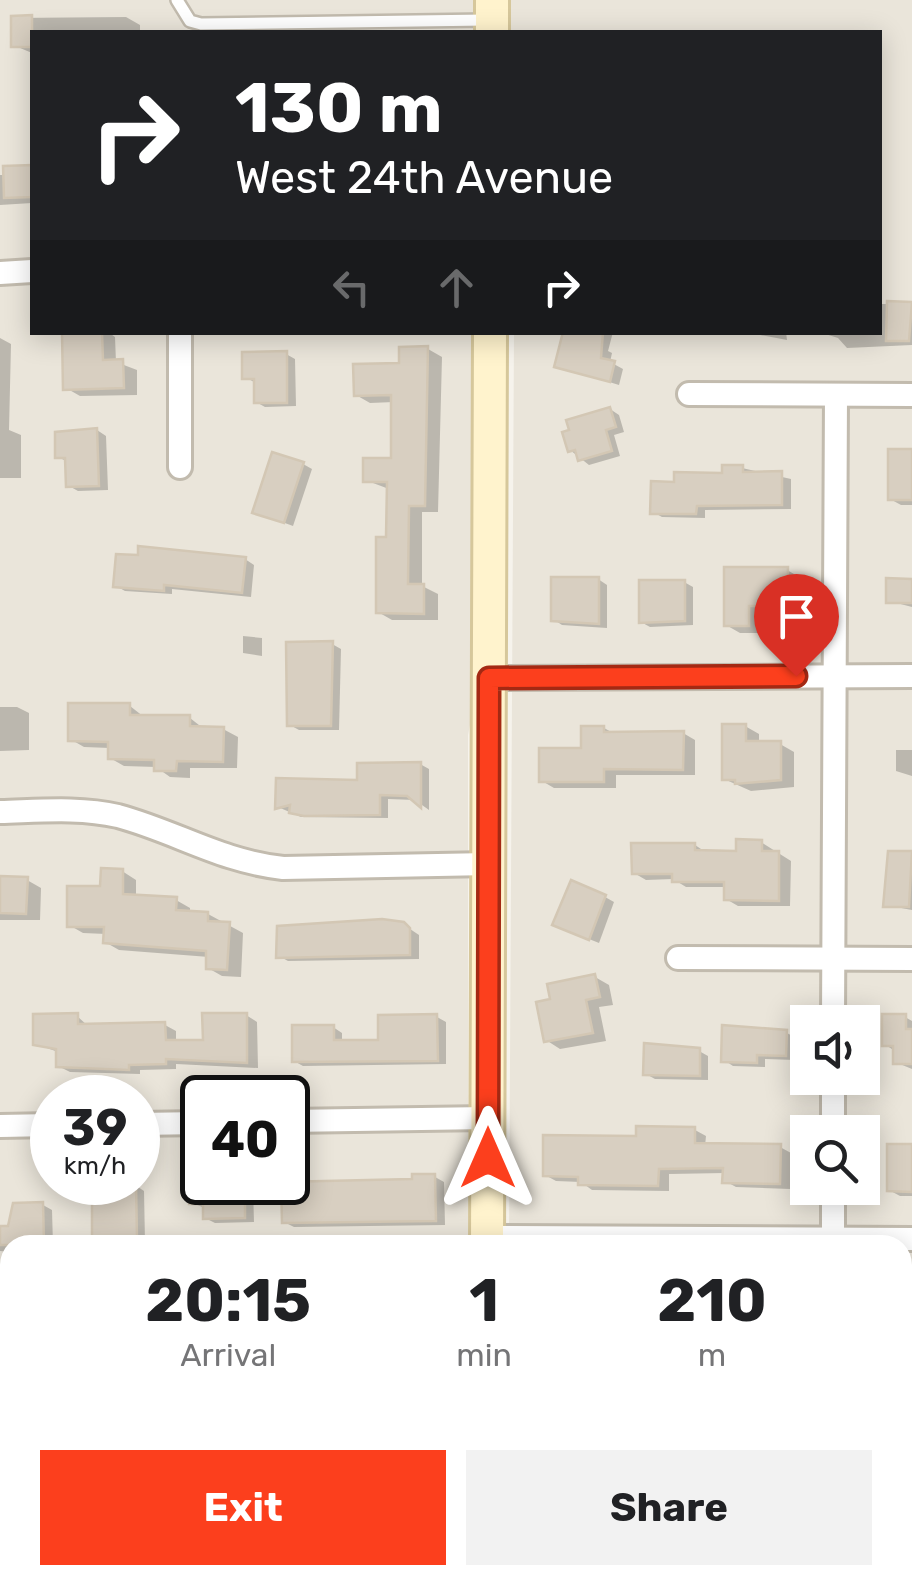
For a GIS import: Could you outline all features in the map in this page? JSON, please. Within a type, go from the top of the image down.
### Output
[{"type":"street","points":[[0,273],[30,272]]},
{"type":"street","points":[[180,335],[180,467]]},
{"type":"street","points":[[487,1235],[490,335]]},
{"type":"street","points":[[688,394],[912,395]]},
{"type":"street","points":[[834,1005],[836,395]]},
{"type":"street","points":[[489,678],[912,676]]},
{"type":"street","points":[[0,812],[74,810],[114,815],[214,855],[282,868],[488,864]]},
{"type":"street","points":[[678,958],[912,959]]},
{"type":"street","points":[[310,1122],[488,1118]]},
{"type":"street","points":[[0,1126],[30,1125]]},
{"type":"street","points":[[833,1205],[833,1235]]},
{"type":"lane","points":[[177,0],[190,21],[201,24],[492,18]]},
{"type":"shaded area","points":[[0,0],[479,0],[479,30],[30,30],[30,335],[478,335],[474,704],[468,735],[468,1235],[0,1235]]},
{"type":"shaded area","points":[[507,0],[912,0],[912,1235],[509,1235],[514,335],[882,335],[882,30],[506,30]]},
{"type":"building","points":[[32,15],[30,47],[11,47],[11,16]]},
{"type":"building","points":[[30,165],[30,197],[4,198],[3,166]]},
{"type":"building","points":[[887,301],[912,302],[909,341],[886,341]]},
{"type":"building","points":[[62,335],[102,335],[103,360],[123,359],[124,388],[63,390]]},
{"type":"building","points":[[562,335],[603,335],[601,358],[615,361],[610,382],[554,367]]},
{"type":"building","points":[[428,346],[425,506],[409,506],[408,584],[424,584],[424,614],[376,613],[376,537],[386,537],[387,482],[363,482],[363,458],[391,458],[391,395],[354,396],[353,364],[399,363],[399,347]]},
{"type":"building","points":[[287,351],[287,403],[254,403],[254,379],[242,379],[242,352]]},
{"type":"building","points":[[610,407],[616,427],[606,430],[612,451],[578,461],[575,450],[568,452],[562,432],[569,430],[566,420]]},
{"type":"building","points":[[97,428],[99,486],[66,487],[65,458],[55,458],[55,432]]},
{"type":"building","points":[[888,449],[912,449],[912,500],[888,500]]},
{"type":"building","points":[[272,452],[304,462],[284,523],[252,513]]},
{"type":"building","points":[[722,465],[743,465],[743,472],[782,471],[782,505],[697,506],[696,514],[650,514],[651,481],[674,482],[674,472],[722,473]]},
{"type":"building","points":[[138,546],[246,557],[242,593],[164,585],[164,591],[113,587],[116,554],[138,555]]},
{"type":"building","points":[[724,567],[788,567],[787,606],[749,606],[749,626],[724,626]]},
{"type":"building","points":[[551,577],[599,577],[599,624],[551,621]]},
{"type":"building","points":[[886,578],[912,579],[912,603],[886,603]]},
{"type":"building","points":[[639,580],[685,580],[685,621],[639,623]]},
{"type":"building","points":[[333,641],[331,726],[287,726],[286,642]]},
{"type":"building","points":[[68,703],[130,703],[130,715],[190,715],[190,726],[224,727],[223,762],[177,761],[176,771],[154,771],[154,760],[108,759],[108,742],[68,741]]},
{"type":"building","points":[[722,724],[746,724],[746,741],[781,741],[781,780],[735,784],[735,780],[722,780]]},
{"type":"building","points":[[581,726],[604,726],[604,732],[684,731],[683,770],[604,769],[604,782],[539,782],[539,748],[581,748]]},
{"type":"building","points":[[421,762],[421,808],[407,796],[380,795],[380,815],[304,816],[289,813],[290,805],[275,809],[276,778],[357,780],[357,763]]},
{"type":"building","points":[[736,839],[762,840],[762,851],[779,851],[779,901],[724,900],[724,882],[672,882],[672,874],[632,874],[631,843],[695,843],[695,850],[736,851]]},
{"type":"building","points":[[888,851],[912,851],[909,907],[883,907]]},
{"type":"building","points":[[101,868],[123,869],[123,894],[177,897],[176,910],[208,912],[208,921],[230,922],[227,970],[206,969],[206,951],[103,943],[104,927],[67,927],[67,886],[100,886]]},
{"type":"building","points":[[0,876],[28,877],[26,914],[0,913]]},
{"type":"building","points":[[571,880],[606,895],[589,940],[552,925]]},
{"type":"building","points":[[382,919],[404,922],[410,928],[410,955],[276,958],[277,926]]},
{"type":"building","points":[[595,974],[600,997],[586,1000],[593,1033],[544,1042],[536,1002],[550,999],[547,984]]},
{"type":"building","points":[[78,1013],[78,1024],[165,1022],[166,1040],[203,1040],[202,1013],[247,1013],[247,1063],[166,1059],[166,1064],[129,1065],[129,1070],[56,1067],[56,1049],[33,1045],[33,1014]]},
{"type":"building","points":[[437,1014],[438,1061],[292,1062],[292,1025],[334,1025],[334,1040],[378,1040],[378,1015]]},
{"type":"building","points":[[882,1014],[906,1014],[906,1029],[912,1029],[912,1064],[893,1064],[893,1046],[882,1046]]},
{"type":"building","points":[[722,1025],[787,1030],[786,1056],[757,1055],[757,1063],[721,1062]]},
{"type":"building","points":[[644,1043],[700,1048],[700,1076],[643,1075]]},
{"type":"building","points":[[636,1126],[695,1127],[695,1143],[781,1144],[780,1184],[722,1183],[723,1168],[659,1169],[658,1186],[578,1185],[578,1177],[543,1176],[543,1135],[636,1136]]},
{"type":"building","points":[[887,1144],[912,1144],[912,1192],[887,1191]]},
{"type":"building","points":[[412,1174],[435,1174],[436,1221],[282,1223],[282,1205],[310,1205],[310,1181],[412,1179]]},
{"type":"building","points":[[13,1203],[43,1205],[44,1235],[0,1235],[0,1226],[8,1226]]},
{"type":"building","points":[[92,1205],[136,1205],[137,1235],[92,1235]]},
{"type":"building","points":[[203,1205],[245,1205],[245,1218],[203,1219]]},
{"type":"route","points":[[488,1158],[489,678],[796,676]]}]
